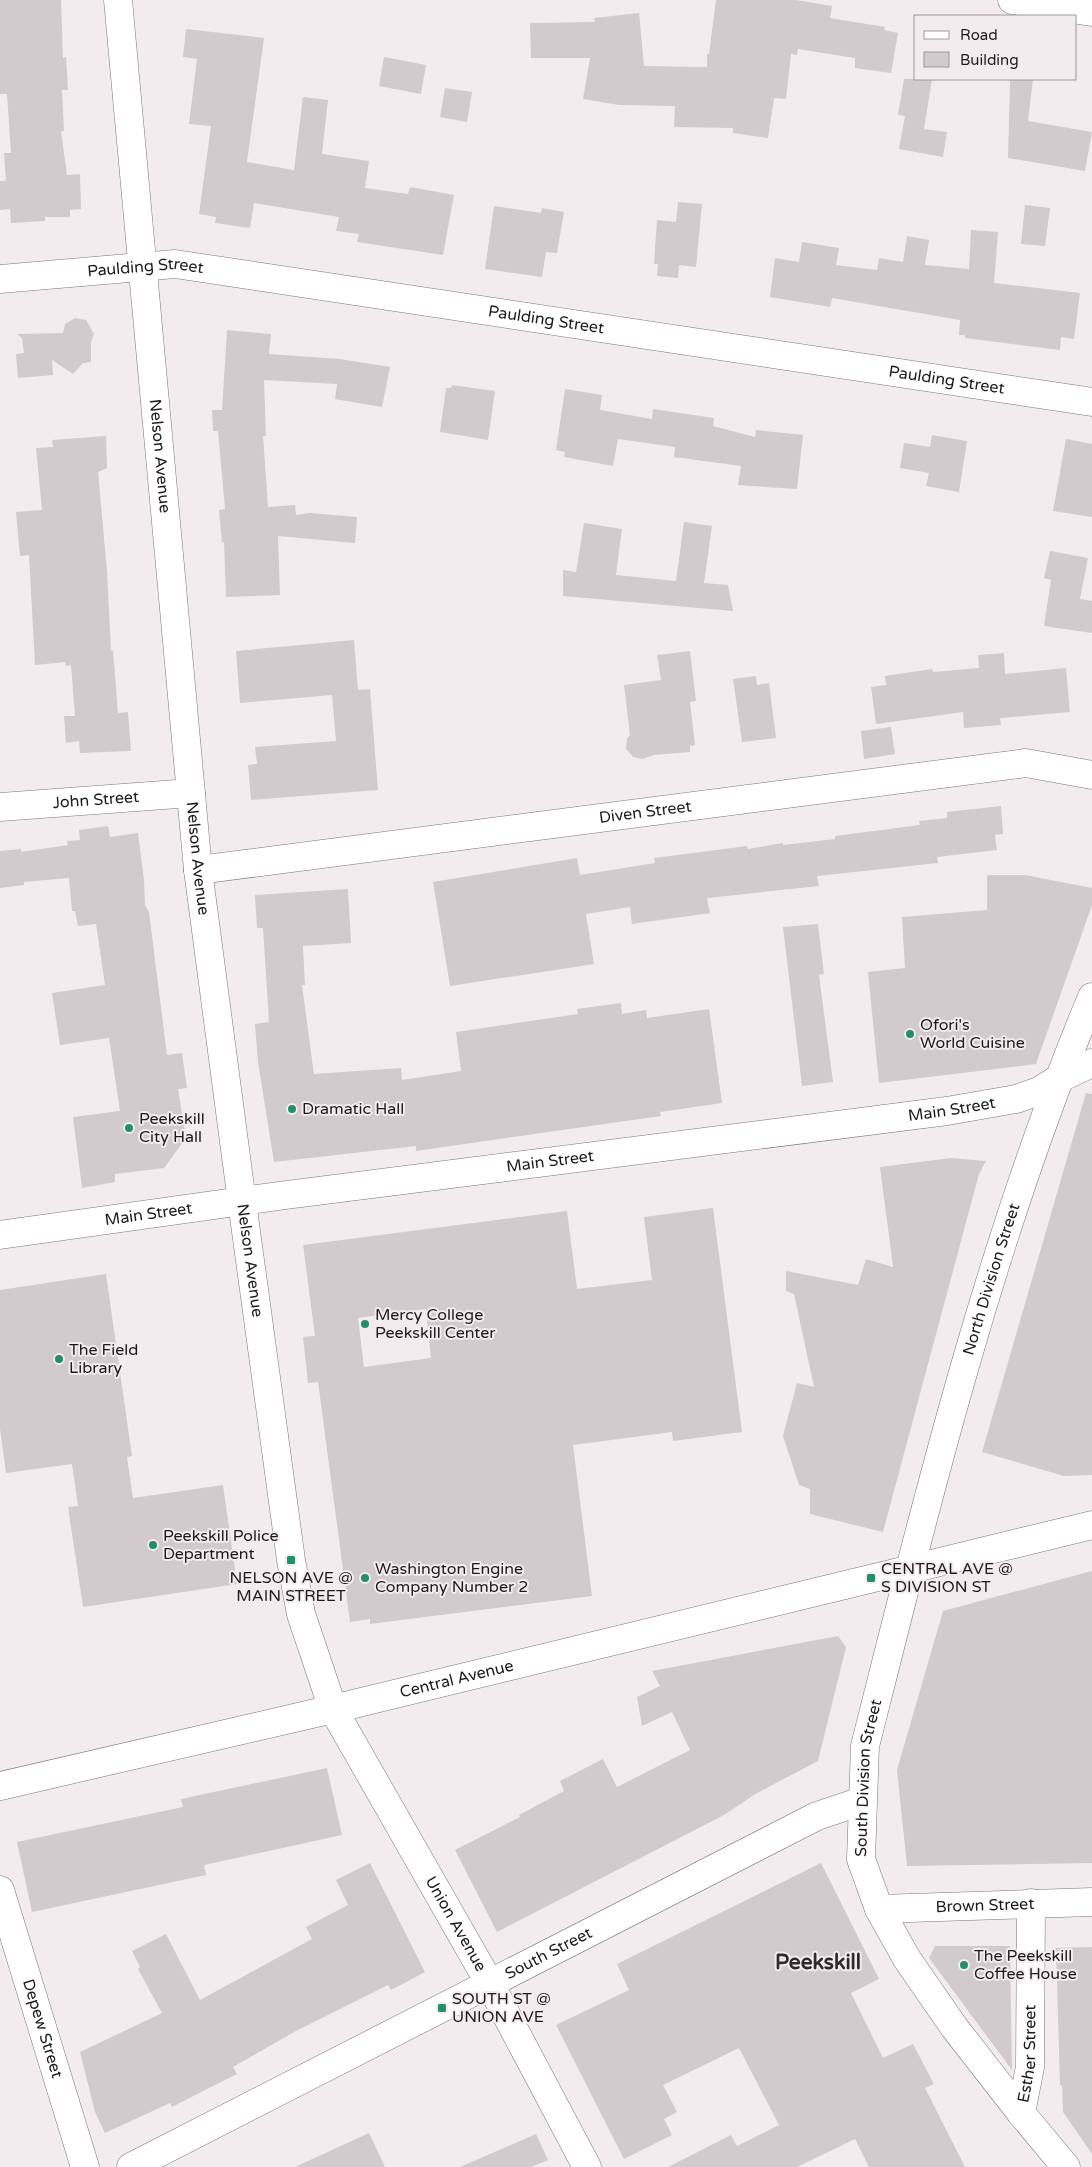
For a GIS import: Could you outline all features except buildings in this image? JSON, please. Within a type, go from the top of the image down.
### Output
[{"type":"street","name":"Nelson Avenue","points":[[118,0],[198,870],[291,1560],[301,1614],[333,1709]]},
{"type":"street","points":[[1012,0],[1092,12]]},
{"type":"street","name":"Paulding Street","points":[[0,279],[175,264],[1092,402]]},
{"type":"street","name":"Diven Street","points":[[198,870],[1026,763],[1092,775]]},
{"type":"street","name":"John Street","points":[[0,807],[191,793]]},
{"type":"street","name":"North Division Street","points":[[911,1569],[978,1319],[1058,1079],[1092,998]]},
{"type":"street","name":"Main Street","points":[[0,1234],[947,1111],[1016,1100],[1039,1091],[1058,1079],[1092,1063]]},
{"type":"street","name":"Central Avenue","points":[[0,1786],[333,1709],[1092,1525]]},
{"type":"street","name":"South Division Street","points":[[911,1569],[865,1746],[861,1859],[879,1909],[907,1960],[954,2027],[1066,2167]]},
{"type":"street","name":"Union Avenue","points":[[333,1709],[490,1984],[586,2167]]},
{"type":"street","name":"South Street","points":[[131,2167],[817,1816],[862,1801]]},
{"type":"street","name":"Depew Street","points":[[0,1890],[85,2167]]},
{"type":"street","name":"Brown Street","points":[[879,1909],[1092,1902]]},
{"type":"street","name":"Esther Street","points":[[1021,2113],[1030,2067],[1031,1903]]},
{"type":"place","name":"Ofori's World Cuisine","points":[[910,1034]]},
{"type":"place","name":"Dramatic Hall","points":[[292,1109]]},
{"type":"place","name":"Peekskill City Hall","points":[[129,1128]]},
{"type":"place","name":"Mercy College Peekskill Center","points":[[365,1324]]},
{"type":"place","name":"The Field Library","points":[[59,1359]]},
{"type":"place","name":"Peekskill Police Department","points":[[153,1545]]},
{"type":"place","name":"NELSON AVE @ MAIN STREET","points":[[291,1560]]},
{"type":"place","name":"Washington Engine Company Number 2","points":[[365,1578]]},
{"type":"place","name":"CENTRAL AVE @ S DIVISION ST","points":[[871,1578]]},
{"type":"place","name":"The Peekskill Coffee House","points":[[964,1965]]},
{"type":"place","name":"SOUTH ST @ UNION AVE","points":[[442,2008]]},
{"type":"district","name":"Peekskill","points":[[818,1962]]}]
